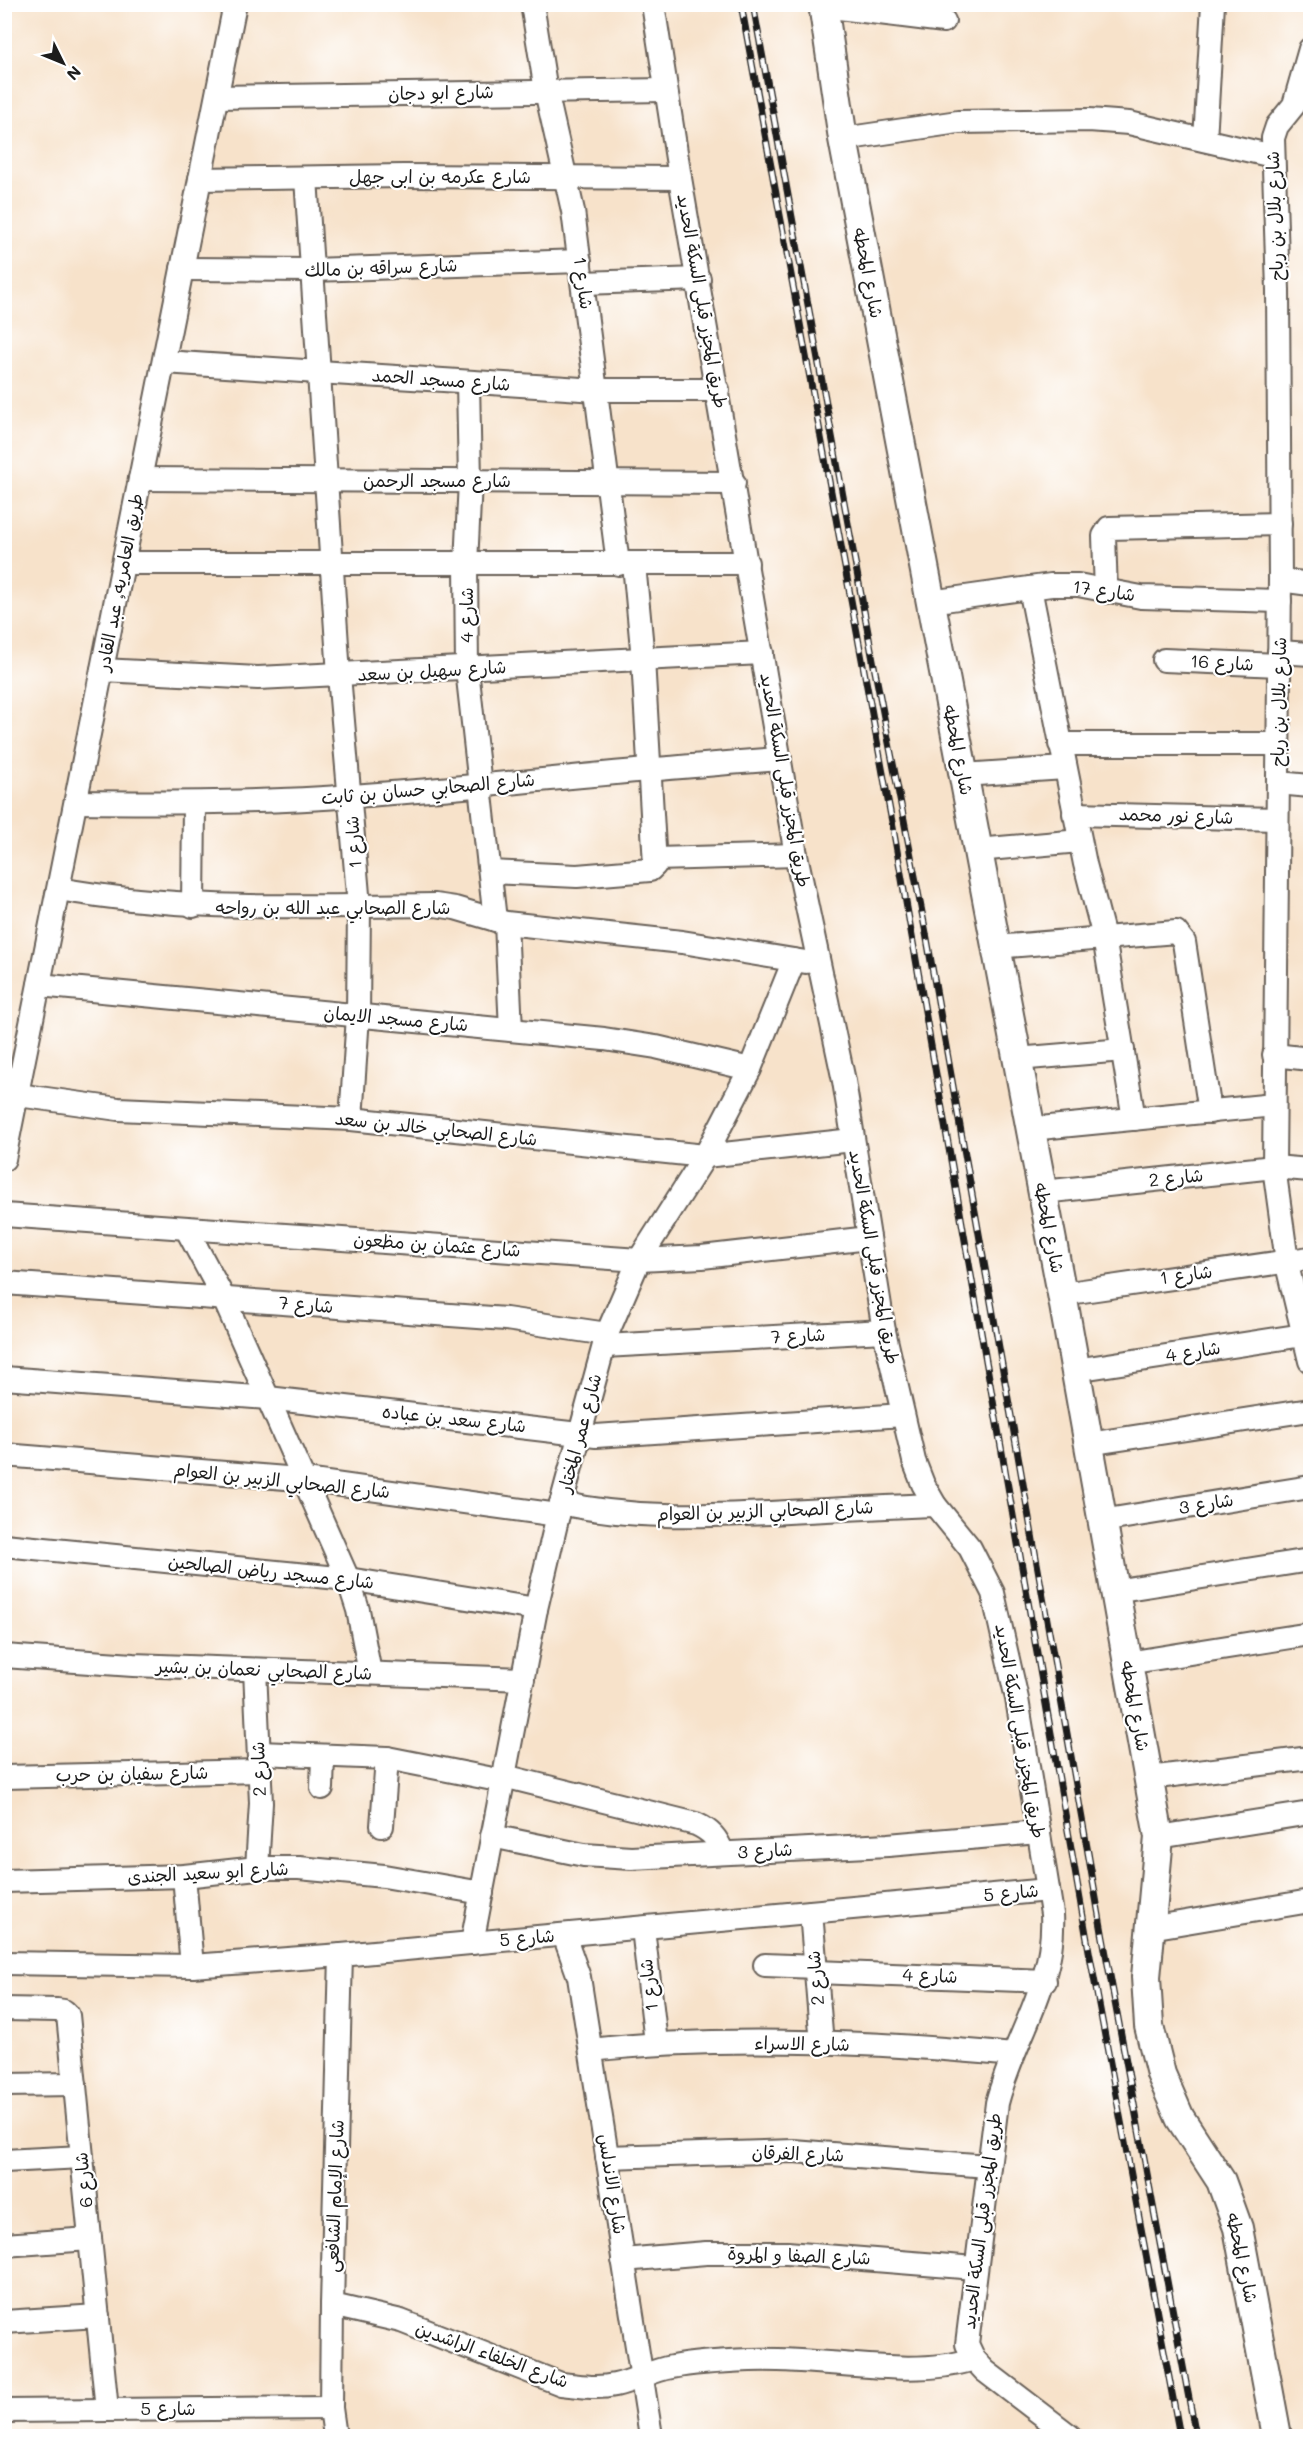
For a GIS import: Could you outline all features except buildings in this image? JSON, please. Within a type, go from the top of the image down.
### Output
[{"type":"street","name":"طريق العامريه, عبد القادر","points":[[4,1159],[235,4]]},
{"type":"street","name":"شارع 1","points":[[532,4],[546,91],[565,177],[583,283],[608,482],[643,659],[656,859]]},
{"type":"street","name":"طريق المجزر قبلى السكة الحديد","points":[[653,4],[680,178],[796,855],[844,1081],[884,1331],[914,1461],[935,1505],[970,1548],[993,1593],[1017,1699],[1048,1890],[1054,1936],[1045,1981],[1013,2055],[997,2103],[968,2327],[968,2344],[974,2359]]},
{"type":"street","points":[[1205,140],[1213,4]]},
{"type":"street","points":[[823,5],[944,21]]},
{"type":"street","name":"شارع المحطه","points":[[823,5],[843,139],[1062,1294],[1101,1521],[1160,1837],[1146,1977],[1150,2031],[1161,2074],[1180,2118],[1221,2181],[1231,2204],[1238,2228],[1277,2436]]},
{"type":"street","name":"شارع بلال بن رباح","points":[[1311,49],[1303,107],[1277,126],[1273,138],[1278,290],[1280,524],[1274,1167],[1287,1261],[1308,1334],[1311,1361]]},
{"type":"street","name":"شارع ابو دجان","points":[[217,97],[666,90]]},
{"type":"street","points":[[843,139],[958,122],[1060,119],[1122,122],[1273,156]]},
{"type":"street","name":"شارع 1","points":[[306,177],[339,675],[359,906],[358,1016],[351,1119]]},
{"type":"street","name":"شارع عكرمه بن ابى جهل","points":[[200,179],[680,178]]},
{"type":"street","name":"شارع سراقه بن مالك","points":[[182,269],[312,270],[579,261]]},
{"type":"street","points":[[583,283],[699,279]]},
{"type":"street","name":"شارع مسجد الحمد","points":[[164,362],[597,390],[718,390]]},
{"type":"street","name":"شارع 4","points":[[468,382],[471,481],[466,564],[467,669],[490,872],[500,921],[511,1030]]},
{"type":"street","name":"شارع مسجد الرحمن","points":[[140,479],[734,483]]},
{"type":"street","points":[[1106,592],[1104,536],[1109,528],[1280,524]]},
{"type":"street","points":[[124,563],[332,565],[747,563]]},
{"type":"street","points":[[1280,590],[1311,584]]},
{"type":"street","name":"شارع 17","points":[[930,602],[1030,588],[1078,585],[1141,597],[1280,590]]},
{"type":"street","points":[[1030,588],[1059,744],[1104,937],[1134,1119]]},
{"type":"street","name":"شارع سهيل بن سعد","points":[[102,670],[194,676],[339,675],[762,653]]},
{"type":"street","points":[[1279,659],[1311,654]]},
{"type":"street","name":"شارع 16","points":[[1164,660],[1279,659]]},
{"type":"street","points":[[1059,744],[1278,744]]},
{"type":"street","name":"شارع الصحابي حسان بن ثابت","points":[[76,802],[194,804],[351,797],[649,768],[780,759]]},
{"type":"street","points":[[963,775],[1065,768]]},
{"type":"street","points":[[1278,783],[1311,786]]},
{"type":"street","points":[[193,906],[194,804]]},
{"type":"street","name":"شارع نور محمد","points":[[1074,814],[1277,819]]},
{"type":"street","points":[[977,850],[1080,841]]},
{"type":"street","points":[[490,872],[577,876],[650,870],[656,859],[796,855]]},
{"type":"street","name":"شارع الصحابي عبد الله بن رواحه","points":[[58,889],[138,902],[193,906],[435,905],[455,908],[500,921],[682,942],[819,964]]},
{"type":"street","points":[[996,947],[1171,930],[1181,936],[1184,942],[1210,1112]]},
{"type":"street","name":"شارع عمر المختار","points":[[472,1943],[536,1609],[560,1509],[606,1340],[639,1260],[705,1156],[750,1069],[794,960]]},
{"type":"street","name":"شارع مسجد الايمان","points":[[39,985],[604,1039],[750,1069]]},
{"type":"street","points":[[1017,1059],[1123,1050]]},
{"type":"street","points":[[1274,1055],[1311,1059]]},
{"type":"street","name":"شارع الصحابي خالد بن سعد","points":[[18,1095],[118,1109],[351,1119],[705,1156],[853,1140]]},
{"type":"street","points":[[1030,1129],[1274,1106]]},
{"type":"street","name":"شارع 2","points":[[1042,1192],[1274,1167],[1311,1170]]},
{"type":"street","name":"شارع عثمان بن مظعون","points":[[4,1215],[639,1260],[702,1257],[869,1238]]},
{"type":"street","points":[[186,1228],[224,1299],[348,1579],[363,1631],[370,1674]]},
{"type":"street","name":"شارع 1","points":[[1062,1294],[1311,1258]]},
{"type":"street","name":"شارع 7","points":[[4,1283],[506,1319],[606,1340],[884,1331]]},
{"type":"street","name":"شارع 4","points":[[1075,1370],[1308,1334]]},
{"type":"street","name":"شارع سعد بن عباده","points":[[4,1378],[268,1398],[612,1437],[691,1429],[903,1415]]},
{"type":"street","points":[[1088,1444],[1311,1410]]},
{"type":"street","name":"شارع الصحابي الزبير بن العوام","points":[[4,1455],[305,1480],[617,1514],[668,1515],[935,1505]]},
{"type":"street","name":"شارع 3","points":[[1101,1521],[1311,1487]]},
{"type":"street","name":"شارع مسجد رياض الصالحين","points":[[4,1545],[348,1579],[536,1609]]},
{"type":"street","points":[[1114,1591],[1311,1560]]},
{"type":"street","points":[[1127,1663],[1311,1634]]},
{"type":"street","name":"شارع الصحابي نعمان بن بشير","points":[[4,1656],[133,1665],[523,1679]]},
{"type":"street","name":"شارع 2","points":[[255,1670],[259,1762],[257,1868]]},
{"type":"street","points":[[322,1788],[323,1756]]},
{"type":"street","name":"شارع سفيان بن حرب","points":[[4,1777],[323,1756],[387,1758],[504,1778],[696,1824],[709,1830],[718,1839],[723,1853]]},
{"type":"street","points":[[382,1826],[387,1758]]},
{"type":"street","points":[[1149,1778],[1311,1758]]},
{"type":"street","points":[[1160,1837],[1311,1813]]},
{"type":"street","name":"شارع 3","points":[[492,1836],[584,1855],[631,1858],[888,1845],[1039,1832]]},
{"type":"street","name":"شارع ابو سعيد الجندى","points":[[4,1881],[184,1876],[257,1868],[342,1871],[482,1893]]},
{"type":"street","points":[[184,1876],[192,1966]]},
{"type":"street","name":"شارع 5","points":[[4,1963],[192,1966],[341,1955],[1048,1890]]},
{"type":"street","points":[[1150,1928],[1311,1901]]},
{"type":"street","name":"شارع 2","points":[[811,1912],[822,2044]]},
{"type":"street","name":"شارع 1","points":[[643,1928],[656,2043]]},
{"type":"street","name":"شارع الاندلس","points":[[564,1935],[579,1977],[651,2436]]},
{"type":"street","name":"شارع الإمام الشافعى","points":[[335,2436],[332,2408],[332,2305],[341,1955]]},
{"type":"street","name":"شارع 4","points":[[765,1965],[1045,1981]]},
{"type":"street","name":"شارع 6","points":[[4,2009],[64,2011],[68,2015],[107,2410]]},
{"type":"street","name":"شارع الاسراء","points":[[591,2050],[656,2043],[822,2044],[928,2048],[1013,2055]]},
{"type":"street","points":[[4,2085],[75,2085]]},
{"type":"street","name":"شارع الفرقان","points":[[607,2157],[793,2151],[988,2166]]},
{"type":"street","points":[[4,2161],[82,2157]]},
{"type":"street","points":[[4,2245],[90,2239]]},
{"type":"street","name":"شارع الصفا و المروة","points":[[623,2260],[706,2253],[787,2253],[975,2268]]},
{"type":"street","name":"شارع الخلفاء الراشدين","points":[[332,2305],[401,2322],[561,2384],[588,2388],[615,2385],[672,2367],[766,2359],[800,2359],[925,2368],[958,2365],[974,2359]]},
{"type":"street","points":[[4,2322],[98,2316]]},
{"type":"street","points":[[974,2359],[985,2371],[1070,2436]]},
{"type":"street","name":"شارع 5","points":[[4,2411],[332,2408]]},
{"type":"railway","points":[[741,4],[892,822],[1089,1951],[1180,2436]]},
{"type":"railway","points":[[753,4],[875,671],[926,933],[1103,1938],[1196,2436]]}]
